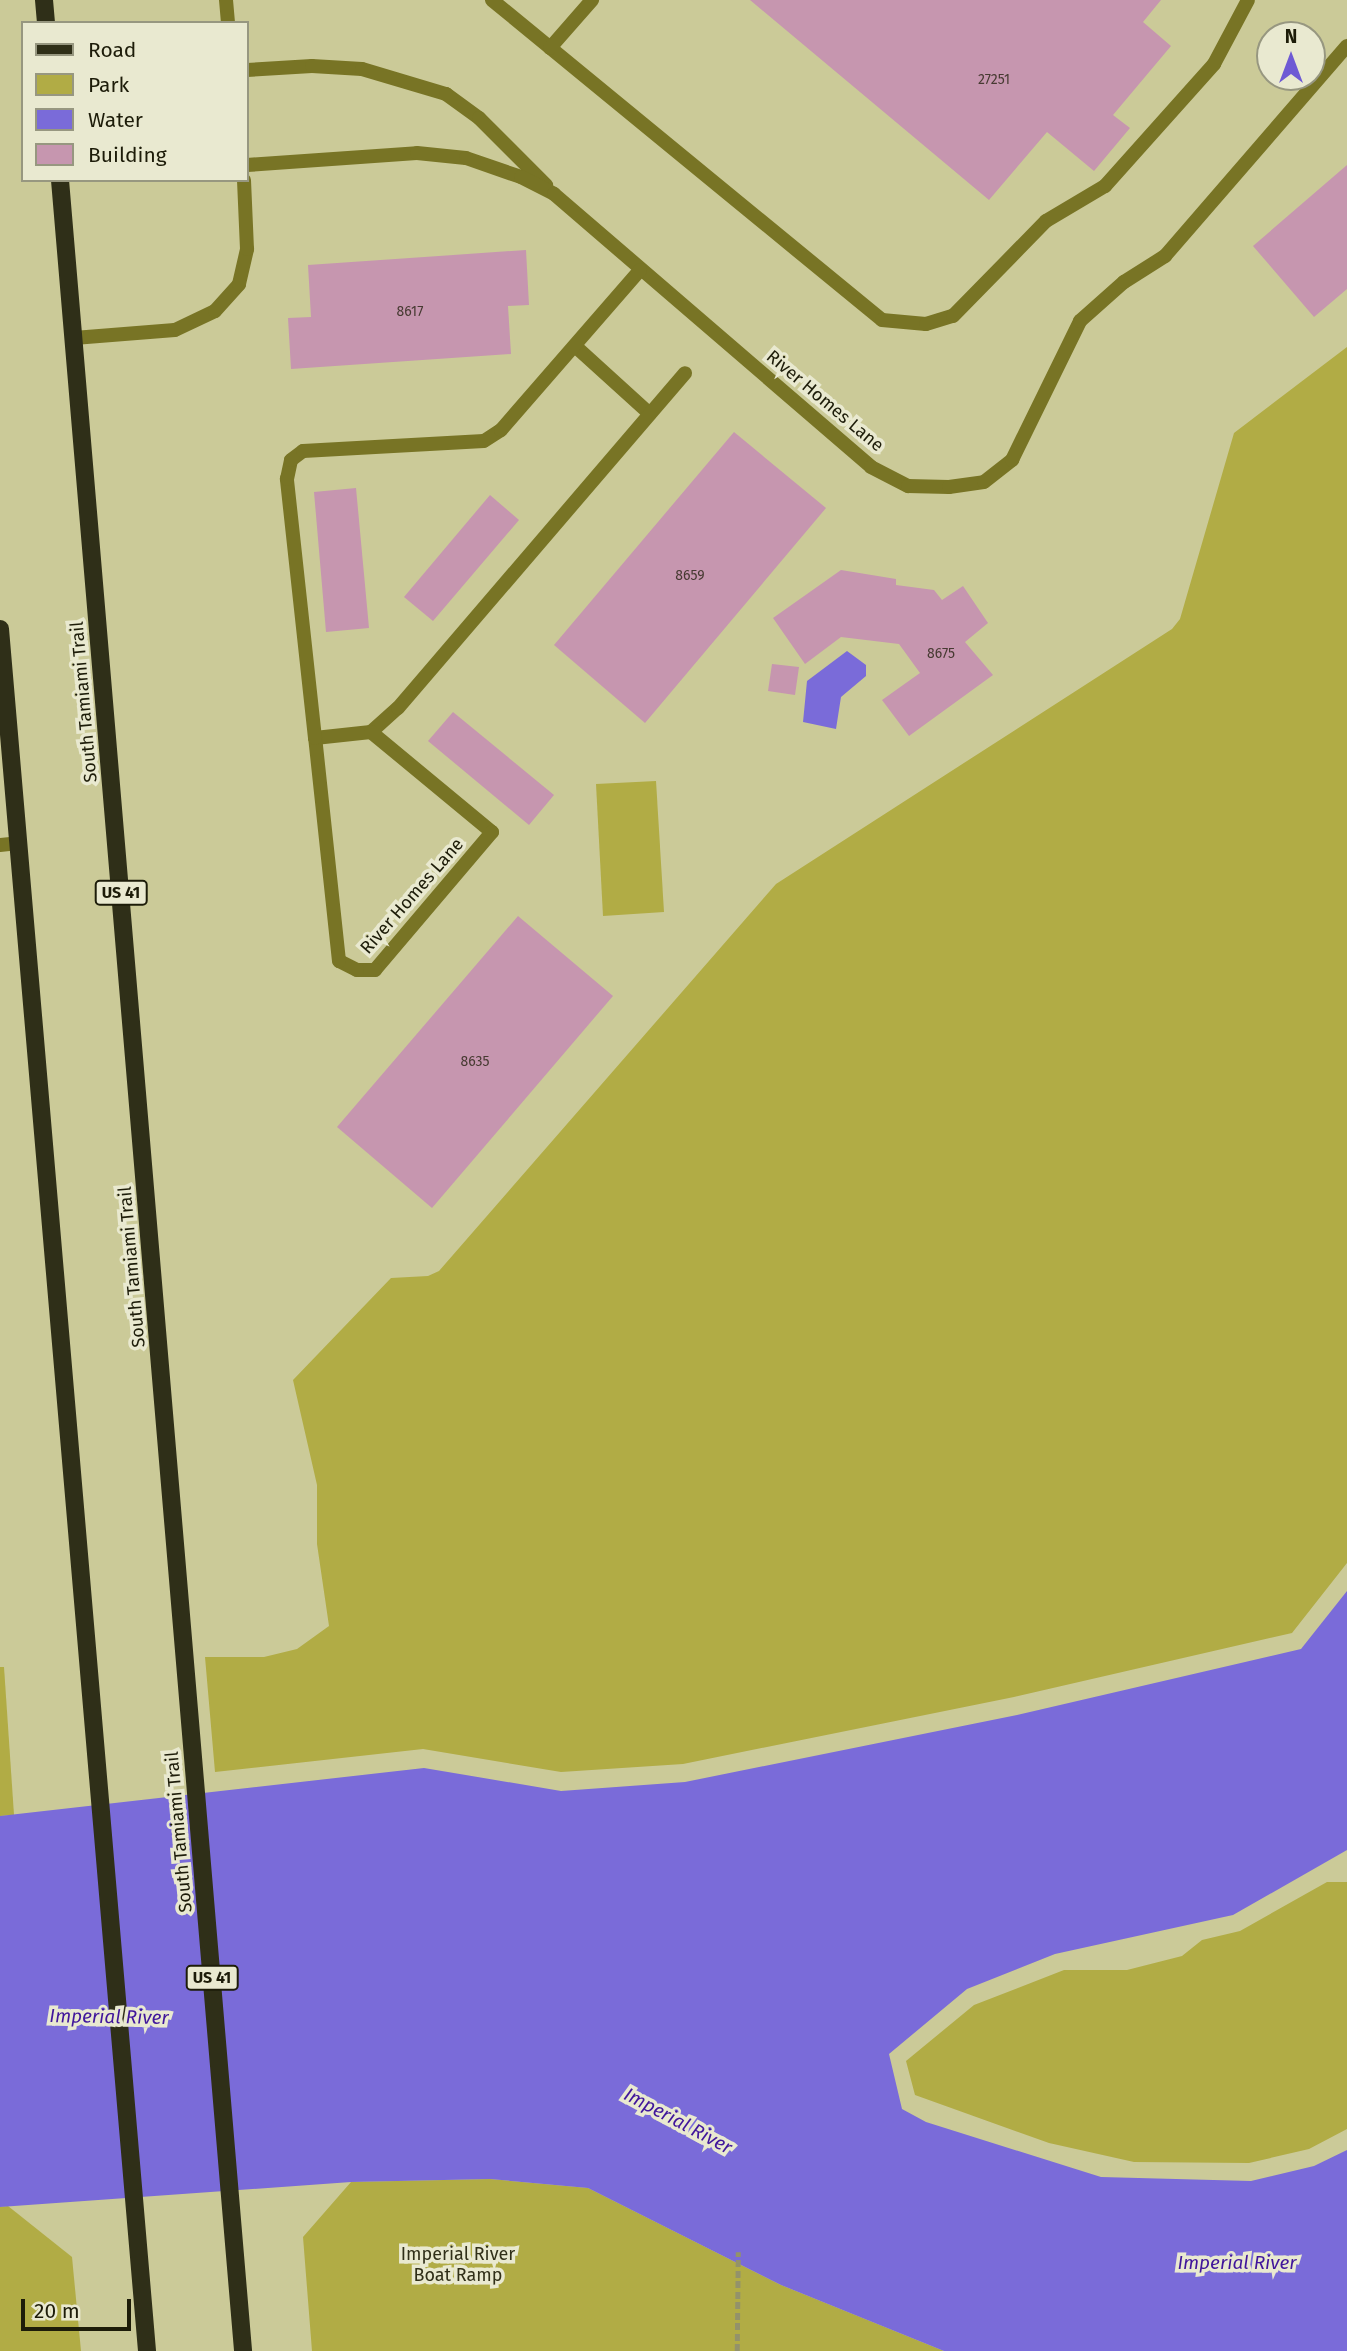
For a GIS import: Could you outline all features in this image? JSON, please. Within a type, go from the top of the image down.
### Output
[{"type":"main road","points":[[44,0],[46,21]]},
{"type":"main road","name":"South Tamiami Trail","points":[[60,182],[243,2351]]},
{"type":"main road","points":[[0,629],[9,844],[85,1612],[147,2351]]},
{"type":"street","points":[[226,0],[228,21]]},
{"type":"street","points":[[492,0],[882,320],[926,324],[953,316],[1046,221],[1105,186],[1214,64],[1248,0]]},
{"type":"street","points":[[550,48],[592,0]]},
{"type":"street","name":"River Homes Lane","points":[[248,165],[417,153],[466,158],[554,194],[871,467],[908,486],[949,487],[984,482],[1012,460],[1080,320],[1124,282],[1165,256],[1347,46]]},
{"type":"street","points":[[248,70],[312,66],[362,69],[446,94],[479,118],[554,194]]},
{"type":"street","points":[[74,338],[175,330],[215,311],[239,284],[247,249],[244,182]]},
{"type":"street","name":"River Homes Lane","points":[[371,732],[492,832],[375,970],[357,970],[340,961],[287,479],[292,460],[303,451],[484,441],[501,430],[640,270]]},
{"type":"street","points":[[575,346],[650,414]]},
{"type":"street","points":[[315,738],[371,732],[398,708],[685,373]]},
{"type":"path","points":[[737,2351],[738,2252]]},
{"type":"green space","points":[[1347,347],[1347,1563],[1292,1633],[1014,1697],[683,1764],[561,1772],[423,1749],[215,1772],[205,1657],[264,1657],[297,1649],[329,1626],[317,1544],[317,1485],[293,1380],[391,1278],[428,1276],[439,1271],[776,884],[1172,629],[1180,619],[1234,433]]},
{"type":"green space","points":[[656,781],[664,912],[603,916],[596,784]]},
{"type":"green space","points":[[0,1667],[4,1667],[14,1815],[0,1816]]},
{"type":"green space","points":[[1327,1882],[1347,1882],[1347,2129],[1309,2149],[1249,2163],[1134,2162],[1049,2143],[915,2095],[906,2061],[974,2005],[1064,1970],[1127,1970],[1182,1956],[1202,1940],[1240,1931]]},
{"type":"green space","name":"Imperial River Boat Ramp","points":[[490,2179],[588,2188],[781,2285],[944,2351],[312,2351],[303,2237],[351,2182]]},
{"type":"green space","points":[[8,2206],[72,2257],[81,2351],[0,2351],[0,2207]]},
{"type":"water","points":[[847,651],[866,665],[866,676],[841,697],[836,729],[803,722],[807,681]]},
{"type":"water","name":"Imperial River","points":[[1347,1591],[1347,1850],[1233,1915],[1055,1954],[967,1989],[889,2054],[902,2109],[926,2122],[1101,2177],[1251,2181],[1314,2166],[1347,2150],[1347,2351],[944,2351],[781,2285],[588,2188],[490,2179],[351,2182],[0,2207],[0,1816],[424,1768],[561,1791],[685,1782],[1017,1715],[1301,1649]]},
{"type":"building","points":[[750,0],[1161,0],[1143,22],[1171,46],[1113,115],[1130,128],[1094,171],[1047,132],[989,200]]},
{"type":"building","points":[[1347,165],[1347,289],[1314,317],[1253,246]]},
{"type":"building","points":[[526,250],[529,305],[508,306],[511,354],[291,369],[288,318],[311,317],[308,265]]},
{"type":"building","points":[[734,432],[826,508],[645,723],[554,645]]},
{"type":"building","points":[[356,488],[369,628],[326,632],[314,492]]},
{"type":"building","points":[[490,495],[519,520],[433,621],[404,597]]},
{"type":"building","points":[[841,570],[896,579],[896,585],[934,590],[942,600],[963,586],[988,623],[965,642],[993,675],[909,736],[882,700],[920,673],[899,644],[841,637],[805,664],[773,618]]},
{"type":"building","points":[[772,664],[799,667],[795,695],[768,691]]},
{"type":"building","points":[[453,712],[554,795],[529,825],[428,741]]},
{"type":"building","points":[[518,916],[613,996],[432,1208],[337,1127]]}]
